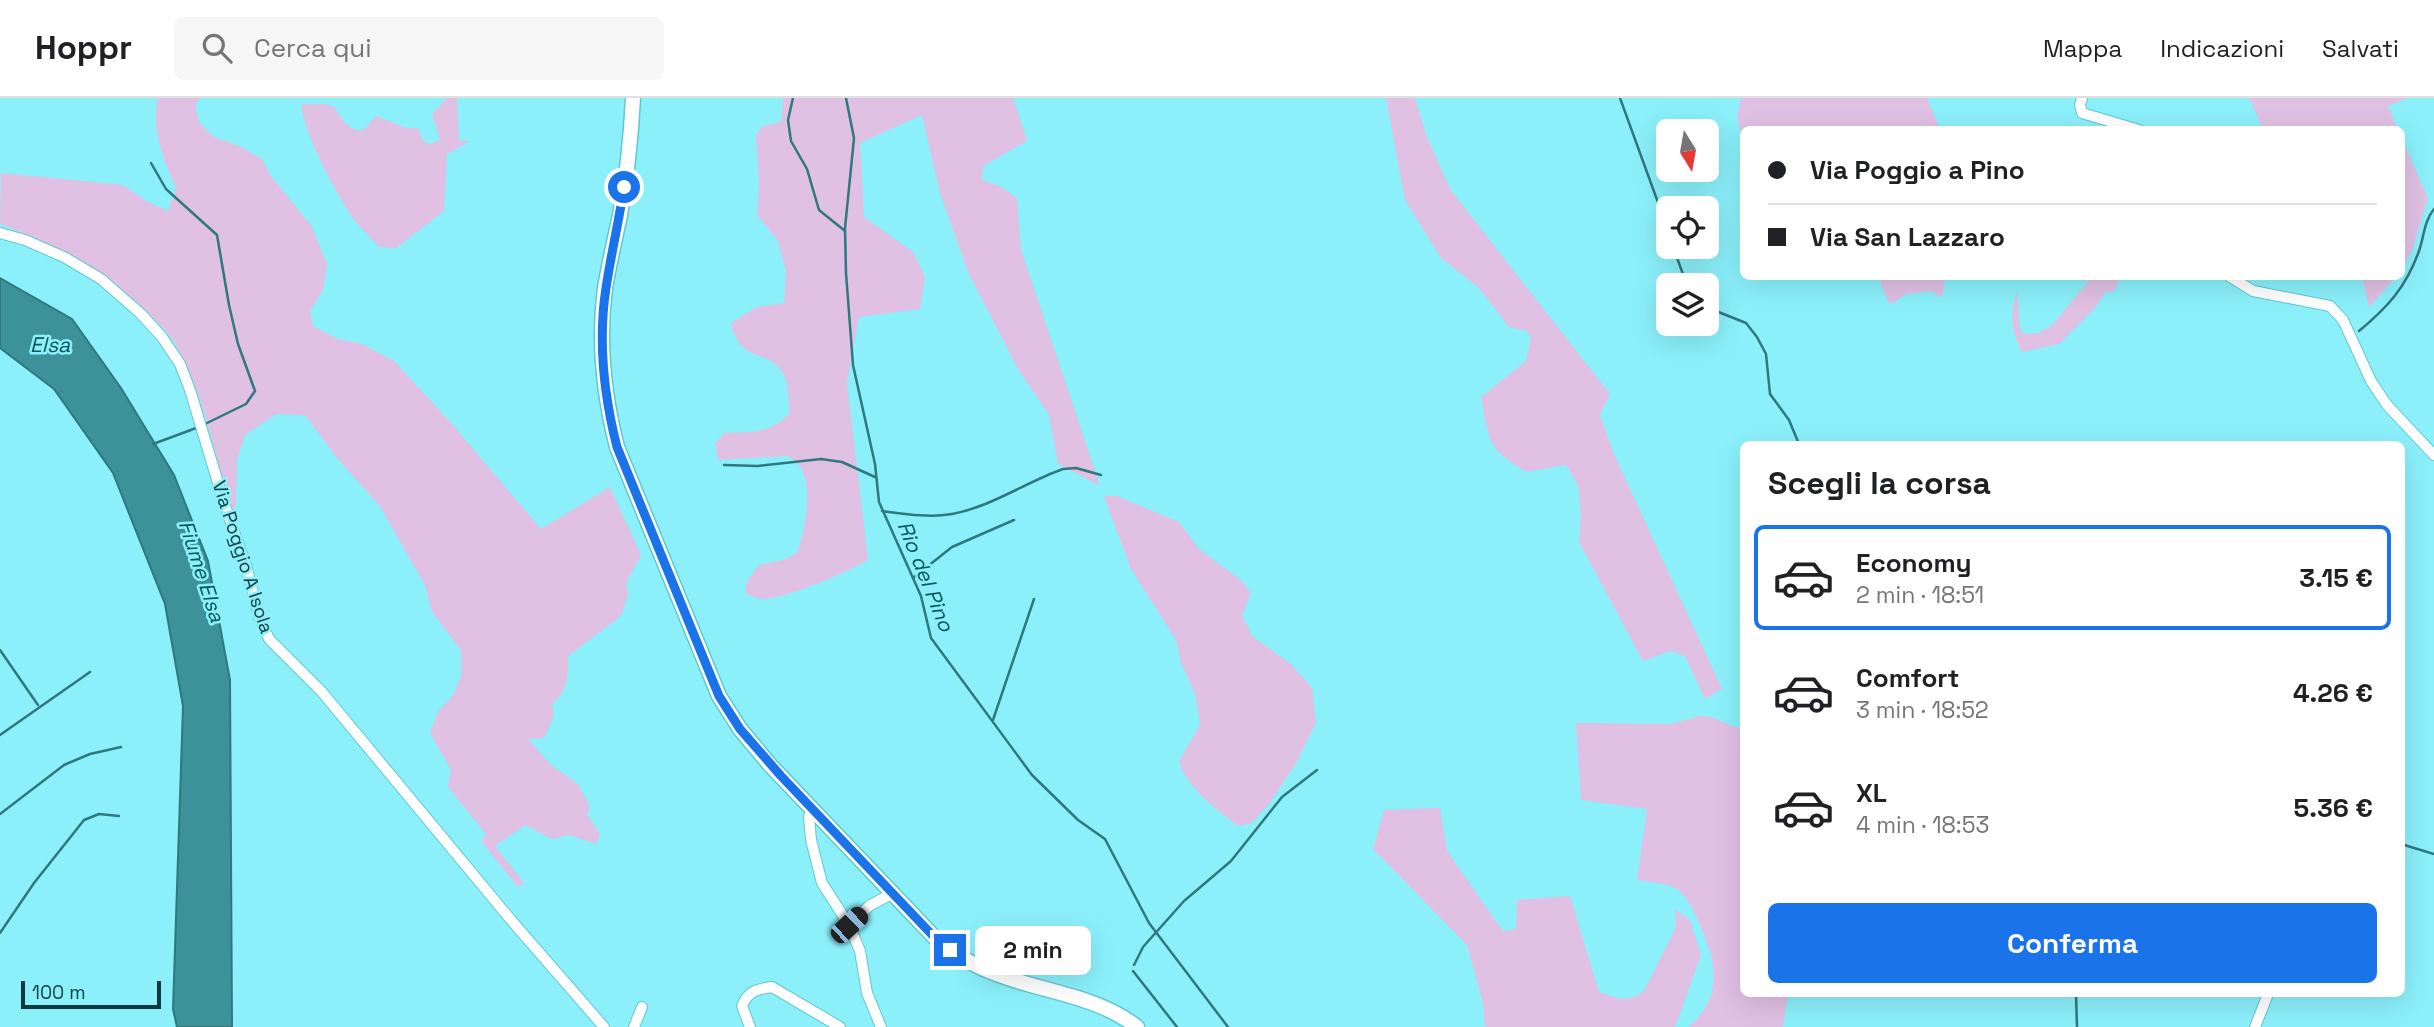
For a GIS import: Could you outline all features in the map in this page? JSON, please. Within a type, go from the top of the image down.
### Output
[{"type":"street","points":[[634,98],[620,212],[605,290],[603,362],[610,422],[617,447],[719,696],[740,729],[812,810],[938,941],[961,959],[1000,976],[1100,1006],[1137,1027]]},
{"type":"street","points":[[2082,98],[2082,113],[2125,126]]},
{"type":"street","name":"Via Poggio A Isola","points":[[0,233],[25,240],[64,257],[101,279],[140,313],[162,337],[180,364],[246,565],[260,617],[270,639],[322,692],[511,920],[604,1027]]},
{"type":"street","points":[[2235,280],[2253,291],[2330,306],[2343,320],[2371,381],[2387,405],[2434,455]]},
{"type":"street","points":[[812,810],[809,817],[811,840],[822,883],[849,925],[860,951],[867,993],[881,1027]]},
{"type":"street","points":[[849,925],[869,906],[893,893]]},
{"type":"street","points":[[750,1027],[743,1006],[746,997],[751,992],[772,987],[840,1027]]},
{"type":"street","points":[[2255,1027],[2267,997]]},
{"type":"street","points":[[634,1027],[642,1007]]},
{"type":"shaded area","points":[[158,98],[200,98],[195,105],[199,122],[214,137],[242,147],[263,160],[270,175],[311,225],[327,264],[323,290],[310,311],[313,326],[338,339],[362,344],[394,361],[541,529],[610,487],[641,555],[626,583],[628,594],[621,616],[568,656],[566,682],[562,693],[552,704],[554,716],[544,738],[528,739],[551,765],[578,784],[590,806],[587,815],[600,833],[596,844],[569,835],[552,839],[525,825],[495,846],[524,883],[518,887],[481,841],[486,834],[448,787],[451,770],[430,733],[438,711],[452,697],[461,677],[461,650],[432,612],[425,585],[379,505],[337,458],[305,415],[276,414],[245,435],[237,460],[236,506],[231,510],[201,403],[171,336],[137,302],[83,262],[0,224],[1,173],[123,185],[146,201],[168,211],[176,188],[157,133]]},
{"type":"shaded area","points":[[447,98],[457,98],[459,141],[470,141],[447,154],[444,211],[396,248],[379,247],[357,223],[332,183],[308,132],[301,104],[325,104],[334,107],[353,129],[364,130],[376,116],[406,128],[418,128],[423,141],[430,144],[440,140],[432,114]]},
{"type":"shaded area","points":[[783,98],[1013,98],[1027,141],[983,166],[982,180],[1002,187],[1017,198],[1021,250],[1100,486],[1058,464],[1049,415],[1018,369],[968,272],[940,193],[922,115],[860,143],[864,217],[913,252],[925,277],[920,309],[859,317],[847,383],[868,560],[815,584],[784,595],[761,599],[745,593],[747,581],[759,565],[796,554],[806,513],[806,481],[801,468],[788,456],[718,460],[715,443],[724,433],[752,432],[767,428],[790,413],[787,384],[781,370],[774,363],[742,346],[735,337],[731,323],[757,307],[784,303],[786,272],[778,241],[757,215],[759,183],[756,135],[763,126],[781,122]]},
{"type":"shaded area","points":[[1386,98],[1415,98],[1427,137],[1450,189],[1610,394],[1600,415],[1614,454],[1722,689],[1705,699],[1685,656],[1670,651],[1643,661],[1579,542],[1581,514],[1578,485],[1566,465],[1527,472],[1504,457],[1492,442],[1481,397],[1526,361],[1531,338],[1527,331],[1509,327],[1479,288],[1441,258],[1405,200]]},
{"type":"shaded area","points":[[1741,98],[1927,98],[1939,126],[1740,126],[1740,128],[1737,117]]},
{"type":"shaded area","points":[[2249,98],[2408,98],[2388,106],[2396,126],[2262,126]]},
{"type":"shaded area","points":[[2405,146],[2428,198],[2412,251],[2405,262]]},
{"type":"shaded area","points":[[1945,280],[1942,298],[1931,291],[1906,294],[1893,303],[1889,303],[1880,282]]},
{"type":"shaded area","points":[[2090,280],[2119,280],[2115,290],[2109,293],[2106,291],[2095,308],[2059,344],[2022,352],[2012,322],[2017,291],[2020,329],[2024,334],[2039,333],[2052,325]]},
{"type":"shaded area","points":[[2363,280],[2393,280],[2369,307]]},
{"type":"shaded area","points":[[1104,496],[1117,496],[1179,522],[1199,549],[1242,581],[1251,593],[1242,615],[1252,636],[1291,664],[1312,688],[1316,723],[1295,765],[1269,804],[1252,823],[1238,826],[1230,820],[1203,797],[1182,770],[1179,761],[1200,725],[1195,694],[1181,663],[1176,640],[1131,569]]},
{"type":"shaded area","points":[[1700,716],[1740,727],[1740,997],[1788,997],[1783,1027],[1689,1027],[1701,1014],[1713,988],[1712,961],[1697,918],[1682,894],[1671,886],[1637,880],[1647,809],[1581,800],[1576,723],[1671,724]]},
{"type":"shaded area","points":[[1440,808],[1447,851],[1503,931],[1516,929],[1517,900],[1570,896],[1599,992],[1627,999],[1644,991],[1676,927],[1675,909],[1690,920],[1701,955],[1675,1027],[1485,1027],[1483,1003],[1467,945],[1373,849],[1384,810]]},
{"type":"water","name":"Elsa","points":[[0,278],[72,319],[121,388],[174,475],[208,561],[230,680],[232,1027],[177,1027],[173,1009],[183,706],[165,604],[113,473],[54,389],[0,348]]},
{"type":"waterway","name":"Rio del Pino","points":[[793,98],[788,120],[791,141],[807,169],[819,210],[845,231]]},
{"type":"waterway","name":"Rio del Pino","points":[[846,98],[854,138],[845,228],[853,365],[875,464],[879,502],[921,596],[931,638],[1032,775],[1078,820],[1105,839],[1149,923],[1228,1027]]},
{"type":"waterway","points":[[1620,98],[1656,197]]},
{"type":"waterway","points":[[151,163],[166,189],[217,235],[238,344],[255,391],[246,404],[205,424]]},
{"type":"waterway","points":[[2359,331],[2387,305],[2402,286],[2414,264],[2426,224],[2434,209]]},
{"type":"waterway","points":[[1677,259],[1683,273]]},
{"type":"waterway","points":[[1719,312],[1746,323],[1757,337],[1766,354],[1770,394],[1789,420],[1798,441]]},
{"type":"waterway","points":[[153,444],[199,427]]},
{"type":"waterway","points":[[724,465],[758,466],[821,459],[842,462],[875,477]]},
{"type":"waterway","points":[[882,511],[926,516],[952,514],[981,506],[1063,469],[1076,468],[1101,475]]},
{"type":"waterway","points":[[913,578],[952,547],[1014,520]]},
{"type":"waterway","points":[[993,720],[1034,599]]},
{"type":"waterway","points":[[0,650],[38,705]]},
{"type":"waterway","points":[[0,735],[90,672]]},
{"type":"waterway","points":[[0,814],[64,765],[90,754],[121,747]]},
{"type":"waterway","points":[[1134,965],[1143,947],[1184,901],[1231,861],[1282,797],[1317,770]]},
{"type":"waterway","points":[[0,933],[34,883],[84,820],[99,814],[119,816]]},
{"type":"waterway","points":[[2405,845],[2434,854]]},
{"type":"waterway","points":[[1133,971],[1177,1027]]},
{"type":"waterway","points":[[2076,997],[2077,1027]]},
{"type":"route","points":[[624,187],[605,290],[603,362],[607,410],[617,447],[719,696],[740,729],[781,776],[938,941],[950,950]]},
{"type":"water label","name":"Fiume Elsa","points":[[202,571]]}]
